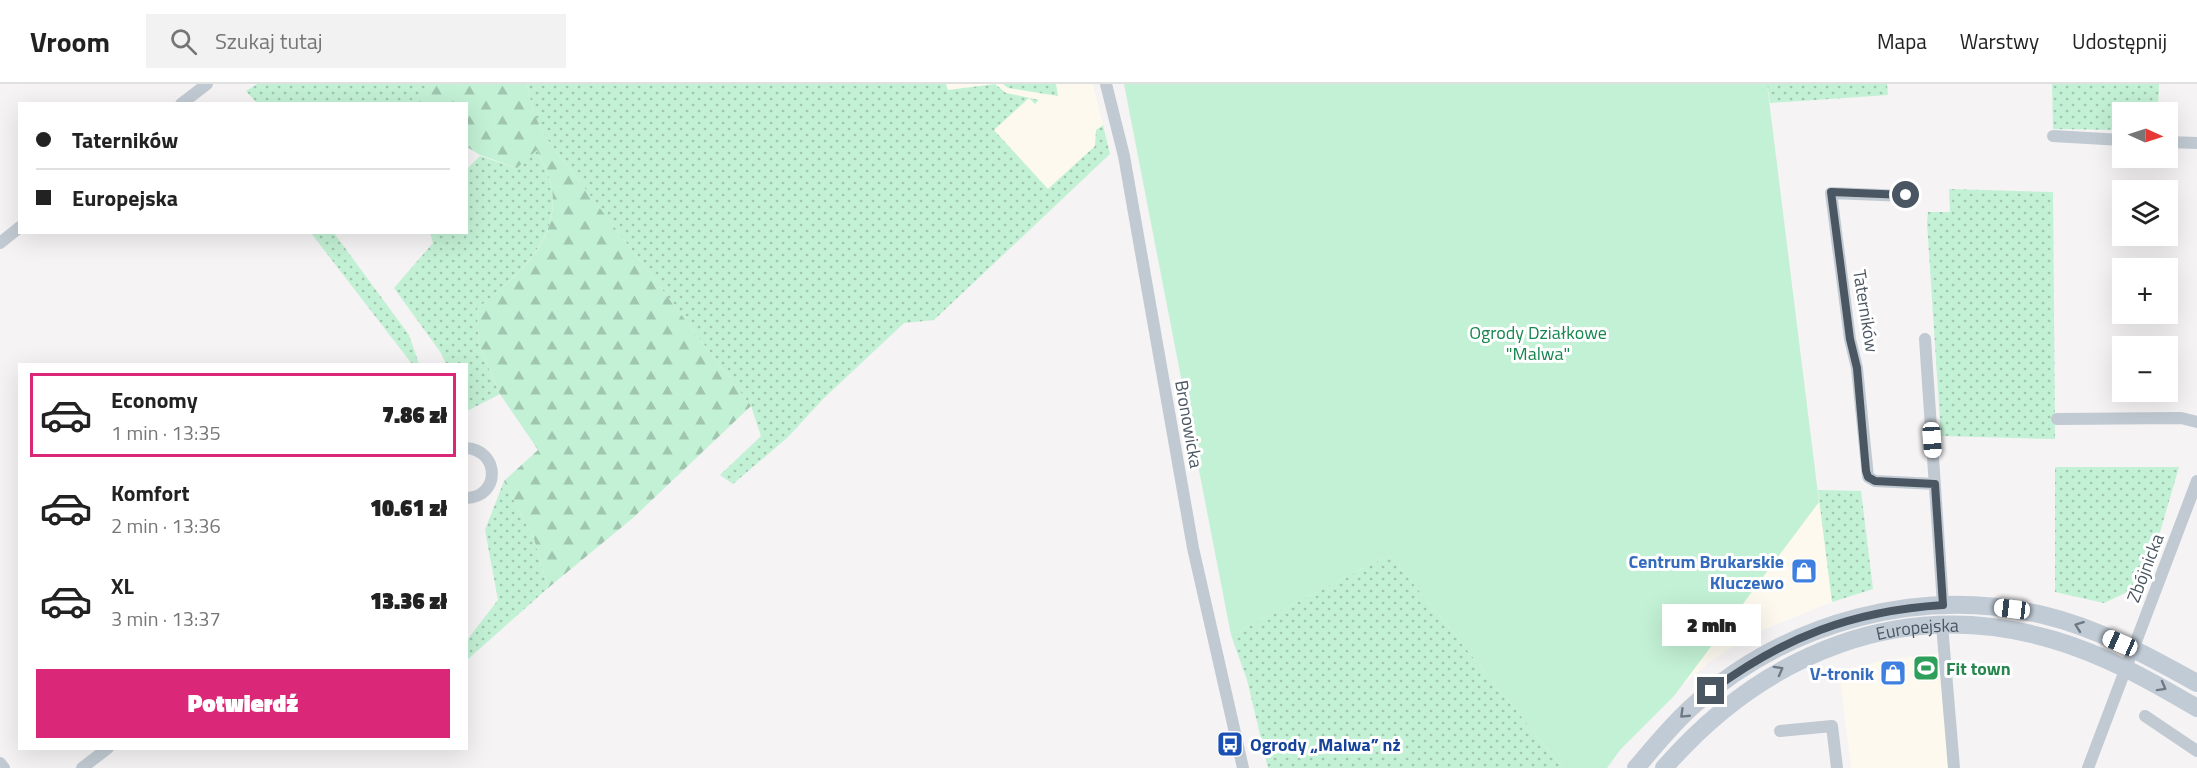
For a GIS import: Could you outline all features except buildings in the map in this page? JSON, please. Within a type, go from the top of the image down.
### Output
[{"type":"main road","name":"Europejska","points":[[1636,768],[1695,704],[1736,672],[1778,647],[1833,624],[1871,614],[1943,605],[1995,607],[2043,615],[2080,626],[2133,649],[2197,683]]},
{"type":"main road","name":"Europejska","points":[[1664,768],[1700,729],[1731,702],[1791,663],[1859,638],[1942,625],[1993,627],[2040,636],[2073,646],[2125,669],[2197,708]]},
{"type":"street","points":[[184,102],[207,84]]},
{"type":"street","name":"Bronowicka","points":[[1106,84],[1124,156],[1191,538],[1243,768]]},
{"type":"street","points":[[2053,136],[2112,139]]},
{"type":"street","points":[[2178,142],[2197,143]]},
{"type":"street","name":"Taterników","points":[[1906,195],[1831,192],[1850,339],[1857,368],[1868,477],[1875,481],[1935,484]]},
{"type":"street","points":[[0,243],[18,229]]},
{"type":"street","points":[[1925,339],[1943,605]]},
{"type":"street","points":[[2056,419],[2181,418],[2197,422]]},
{"type":"street","points":[[468,449],[484,454],[490,461],[493,473],[491,482],[484,492],[468,497]]},
{"type":"street","name":"Zbójnicka","points":[[2088,768],[2197,484]]},
{"type":"street","points":[[1942,625],[1954,768]]},
{"type":"street","points":[[2145,716],[2197,750]]},
{"type":"street","points":[[1780,731],[1832,726],[1838,768]]},
{"type":"street","points":[[82,768],[105,750]]},
{"type":"street","points":[[0,764],[4,768]]},
{"type":"shaded area","points":[[932,84],[1093,84],[1110,154],[1049,211]]},
{"type":"shaded area","points":[[1819,502],[1832,602],[1753,634],[1712,660],[1682,685]]},
{"type":"shaded area","points":[[1940,653],[1948,768],[1851,768],[1839,671],[1885,660]]},
{"type":"green space","points":[[257,84],[430,84],[410,102],[256,102],[246,91]]},
{"type":"green space","points":[[430,84],[527,84],[533,111],[544,135],[751,406],[634,517],[548,588],[534,539],[504,481],[538,450],[500,394],[479,346],[477,309],[520,270],[543,240],[550,223],[553,204],[551,184],[537,150],[517,168],[480,155],[468,148],[468,102],[409,102]]},
{"type":"green space","points":[[527,84],[946,84],[948,90],[995,84],[1006,93],[1039,100],[1035,104],[1029,98],[994,130],[1048,189],[1095,146],[1096,130],[1103,125],[1110,154],[934,320],[904,323],[823,399],[788,437],[733,484],[720,475],[761,436],[751,406],[544,135],[533,111]]},
{"type":"green space","points":[[1003,84],[1056,84],[1058,96],[1008,88]]},
{"type":"green space","name":"Ogrody Działkowe \"Malwa\"","points":[[1124,84],[1767,84],[1819,502],[1674,696],[1620,750],[1607,768],[1563,768],[1390,555],[1231,635]]},
{"type":"green space","points":[[1767,84],[1887,84],[1888,95],[1770,103]]},
{"type":"green space","points":[[2052,84],[2159,84],[2158,102],[2112,102],[2112,130],[2053,129]]},
{"type":"green space","points":[[537,149],[551,184],[553,204],[550,223],[543,240],[520,271],[477,309],[479,346],[500,394],[468,410],[468,363],[446,363],[441,353],[394,288],[433,243],[430,234],[468,234],[468,168],[480,156],[517,168]]},
{"type":"green space","points":[[1949,189],[2053,192],[2055,439],[1941,436],[1927,222],[1928,212],[1950,212]]},
{"type":"green space","points":[[312,234],[335,234],[409,335],[419,363],[411,363]]},
{"type":"green space","points":[[2055,467],[2179,467],[2153,556],[2140,586],[2104,603],[2055,592]]},
{"type":"green space","points":[[504,481],[534,539],[548,588],[468,659],[468,639],[498,600],[485,530]]},
{"type":"green space","points":[[1818,490],[1861,491],[1873,589],[1832,602]]},
{"type":"green space","points":[[1390,555],[1563,768],[1268,768],[1247,680],[1231,635]]},
{"type":"place","name":"Centrum Brukarskie Kluczewo","points":[[1804,571]]},
{"type":"place","name":"Fit town","points":[[1926,668]]},
{"type":"place","name":"V-tronik","points":[[1893,673]]},
{"type":"place","name":"Ogrody „Malwa” nż","points":[[1230,744]]},
{"type":"route","points":[[1711,691],[1762,656],[1814,631],[1871,614],[1919,606],[1943,605],[1935,484],[1875,481],[1868,477],[1866,471],[1857,368],[1850,339],[1831,192],[1906,195]]}]
